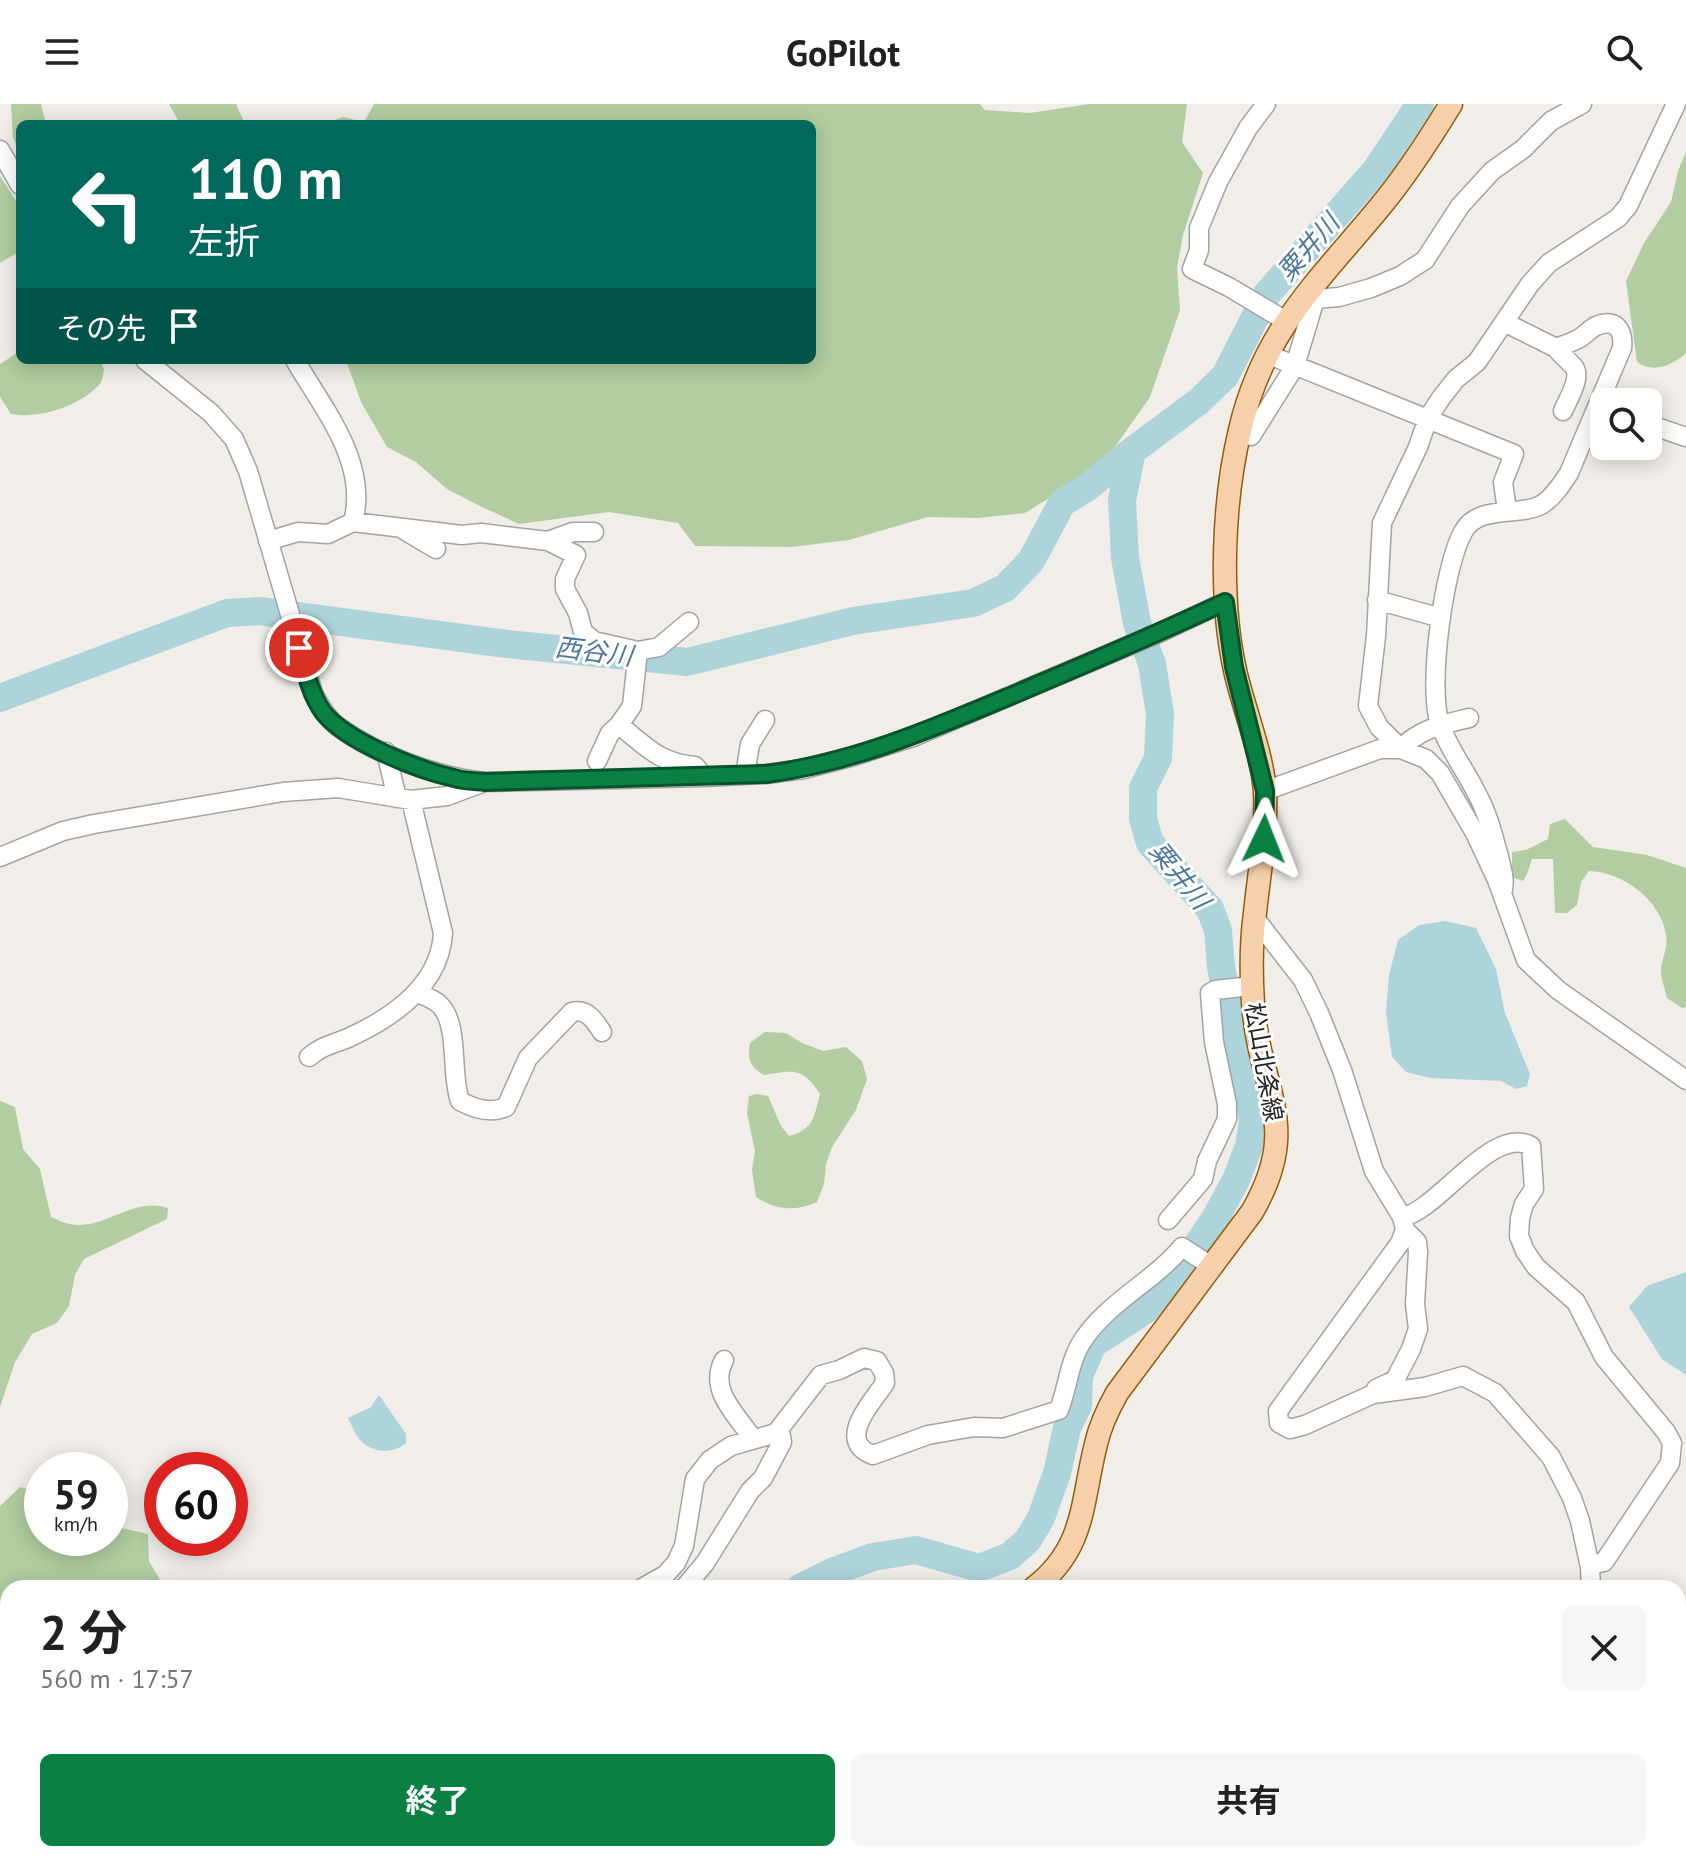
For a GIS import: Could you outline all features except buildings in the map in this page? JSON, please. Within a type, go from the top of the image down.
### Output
[{"type":"main road","name":"松山北条線","points":[[1043,1580],[1060,1564],[1074,1542],[1084,1512],[1096,1443],[1117,1393],[1198,1258],[1252,1212],[1267,1186],[1277,1143],[1275,1108],[1244,987],[1264,839],[1265,791],[1234,667],[1225,602],[1230,483],[1239,432],[1255,379],[1281,318],[1311,296],[1381,207],[1451,104]]},
{"type":"street","points":[[1266,104],[1248,128],[1218,182],[1199,228],[1199,250],[1192,269],[1281,318]]},
{"type":"street","points":[[1239,432],[1251,436],[1295,366],[1311,296],[1339,297],[1371,288],[1400,276],[1425,260],[1460,206],[1492,171],[1523,149],[1551,121],[1582,104]]},
{"type":"street","points":[[1401,749],[1379,727],[1368,706],[1382,523],[1418,447],[1428,418],[1456,379],[1477,362],[1530,284],[1549,263],[1618,218],[1628,206],[1676,104]]},
{"type":"street","points":[[0,150],[16,178]]},
{"type":"street","points":[[1506,323],[1556,348],[1574,367],[1576,375],[1563,411]]},
{"type":"street","points":[[1556,348],[1580,338],[1594,327],[1616,325],[1621,329],[1622,348],[1608,388]]},
{"type":"street","points":[[1267,354],[1514,454],[1503,482],[1507,511]]},
{"type":"street","points":[[150,364],[211,413],[234,439],[248,471],[313,693],[324,712],[339,727],[386,752],[455,779],[485,782],[703,777],[804,769],[913,737],[1225,602]]},
{"type":"street","points":[[297,364],[342,441],[353,469],[356,510],[353,522]]},
{"type":"street","points":[[1662,429],[1686,437]]},
{"type":"street","points":[[1502,893],[1502,868],[1489,817],[1440,725],[1436,705],[1441,618],[1451,567],[1465,527],[1478,519],[1542,505],[1569,473],[1590,430]]},
{"type":"street","points":[[268,541],[298,532],[328,534],[353,522],[548,541],[576,555],[565,579],[565,589],[586,636],[594,641],[638,657],[659,647],[689,622]]},
{"type":"street","points":[[402,529],[436,549]]},
{"type":"street","points":[[548,541],[573,532],[594,532]]},
{"type":"street","points":[[1377,600],[1441,618]]},
{"type":"street","points":[[597,761],[610,733],[632,706],[638,657]]},
{"type":"street","points":[[1401,749],[1409,740],[1440,725],[1469,718]]},
{"type":"street","points":[[745,775],[750,744],[754,733],[765,720]]},
{"type":"street","points":[[619,725],[673,764],[695,766],[703,777]]},
{"type":"street","points":[[1265,791],[1380,749],[1401,749],[1426,759],[1440,773],[1471,827],[1502,893],[1526,960],[1558,990],[1686,1080]]},
{"type":"street","points":[[309,1057],[318,1049],[380,1021],[417,992],[442,949],[443,933],[404,799],[386,752]]},
{"type":"street","points":[[0,857],[63,831],[283,792],[338,788],[404,799],[447,796],[485,782]]},
{"type":"street","points":[[1471,827],[1489,817]]},
{"type":"street","points":[[1254,917],[1303,980],[1342,1070],[1374,1171],[1417,1242],[1415,1304],[1418,1329],[1395,1380],[1378,1386],[1373,1394]]},
{"type":"street","points":[[1168,1220],[1203,1179],[1207,1161],[1227,1119],[1210,993],[1244,987]]},
{"type":"street","points":[[417,992],[438,1004],[451,1021],[454,1084],[460,1101],[472,1108],[499,1110],[506,1107],[528,1058],[572,1012],[588,1014],[602,1032]]},
{"type":"street","points":[[1591,1580],[1580,1521],[1551,1457],[1495,1393],[1463,1376],[1425,1387],[1373,1394],[1290,1429],[1279,1423],[1278,1411],[1400,1243],[1404,1224],[1442,1189],[1494,1151],[1513,1142],[1531,1146],[1534,1189],[1524,1204],[1519,1236],[1525,1251],[1536,1267],[1576,1302],[1604,1357],[1672,1443],[1670,1463],[1604,1562],[1599,1563]]},
{"type":"street","points":[[656,1580],[676,1563],[684,1546],[695,1479],[710,1460],[731,1446],[776,1433],[821,1375],[864,1358],[877,1361],[884,1373],[885,1383],[863,1411],[858,1423],[860,1446],[873,1455],[928,1435],[974,1427],[1003,1428],[1052,1414],[1059,1410],[1072,1361],[1082,1340],[1117,1302],[1165,1267],[1182,1247],[1198,1258]]},
{"type":"street","points":[[724,1360],[718,1372],[722,1395],[753,1439]]},
{"type":"street","points":[[691,1580],[705,1563],[741,1504],[763,1478],[782,1442],[781,1436],[776,1433]]},
{"type":"street","points":[[1580,1521],[1591,1534],[1599,1563],[1599,1580]]},
{"type":"green space","points":[[11,104],[41,104],[45,120],[16,120],[16,144]]},
{"type":"green space","points":[[169,104],[236,104],[243,120],[178,120]]},
{"type":"green space","points":[[374,104],[980,104],[985,110],[1030,113],[1089,104],[1187,104],[1182,142],[1203,173],[1183,235],[1177,267],[1180,310],[1150,397],[1112,451],[1059,492],[1025,513],[978,518],[928,517],[849,540],[791,547],[695,546],[678,523],[609,512],[519,524],[447,489],[416,462],[387,447],[361,402],[347,364],[816,364],[816,120],[365,120]]},
{"type":"green space","points":[[1686,152],[1686,353],[1656,368],[1643,366],[1637,362],[1626,281],[1644,243],[1671,202]]},
{"type":"green space","points":[[0,176],[16,201],[16,253],[0,263]]},
{"type":"green space","points":[[16,354],[16,364],[102,364],[104,369],[99,385],[79,400],[57,410],[22,415],[11,414],[0,397],[0,364]]},
{"type":"green space","points":[[1565,819],[1593,847],[1647,855],[1686,868],[1686,1007],[1682,1008],[1667,998],[1661,971],[1666,943],[1663,922],[1657,910],[1638,890],[1615,876],[1589,871],[1581,882],[1577,905],[1567,913],[1555,913],[1553,859],[1532,859],[1523,881],[1512,877],[1512,852],[1526,850],[1548,839],[1550,824]]},
{"type":"green space","points":[[765,1032],[786,1033],[823,1051],[846,1047],[862,1061],[867,1079],[856,1110],[832,1147],[817,1202],[801,1207],[778,1207],[756,1197],[752,1170],[755,1151],[747,1113],[749,1096],[768,1096],[781,1126],[789,1136],[808,1126],[820,1094],[808,1079],[796,1072],[764,1075],[755,1069],[749,1058],[750,1043]]},
{"type":"green space","points":[[0,1101],[15,1107],[23,1149],[40,1169],[51,1217],[82,1225],[143,1206],[168,1208],[167,1219],[84,1259],[75,1275],[69,1306],[57,1323],[32,1334],[15,1362],[0,1407]]},
{"type":"green space","points":[[20,1487],[24,1488],[24,1556],[128,1556],[128,1530],[144,1533],[144,1556],[149,1556],[160,1580],[0,1580],[0,1506]]},
{"type":"water","points":[[1445,921],[1476,928],[1496,969],[1505,1013],[1530,1074],[1527,1086],[1516,1089],[1501,1081],[1430,1078],[1406,1072],[1392,1057],[1386,1012],[1389,975],[1398,940],[1419,925]]},
{"type":"water","points":[[1686,1272],[1686,1375],[1662,1359],[1629,1307],[1647,1286]]},
{"type":"water","points":[[379,1395],[406,1434],[406,1443],[396,1449],[384,1451],[367,1446],[348,1418],[371,1407]]},
{"type":"waterway","name":"西谷川","points":[[0,698],[227,613],[259,611],[507,644],[687,662],[853,621],[973,603],[1005,588],[1031,561],[1062,503],[1088,487],[1198,402],[1225,376],[1267,294],[1376,170],[1420,104]]},
{"type":"waterway","name":"粟井川","points":[[816,1580],[873,1557],[916,1550],[979,1568],[1010,1556],[1028,1540],[1041,1518],[1057,1473],[1067,1428],[1078,1406],[1079,1376],[1093,1344],[1144,1311],[1180,1271],[1216,1217],[1236,1180],[1249,1146],[1253,1121],[1250,1100],[1221,967],[1218,930],[1210,909],[1150,843],[1143,819],[1143,788],[1158,758],[1160,714],[1152,664],[1137,623],[1125,558],[1122,500],[1132,451]]},
{"type":"route","points":[[299,648],[313,693],[324,712],[339,727],[415,765],[455,779],[485,782],[766,774],[804,769],[913,737],[1225,602],[1234,667],[1265,791],[1264,839]]}]
